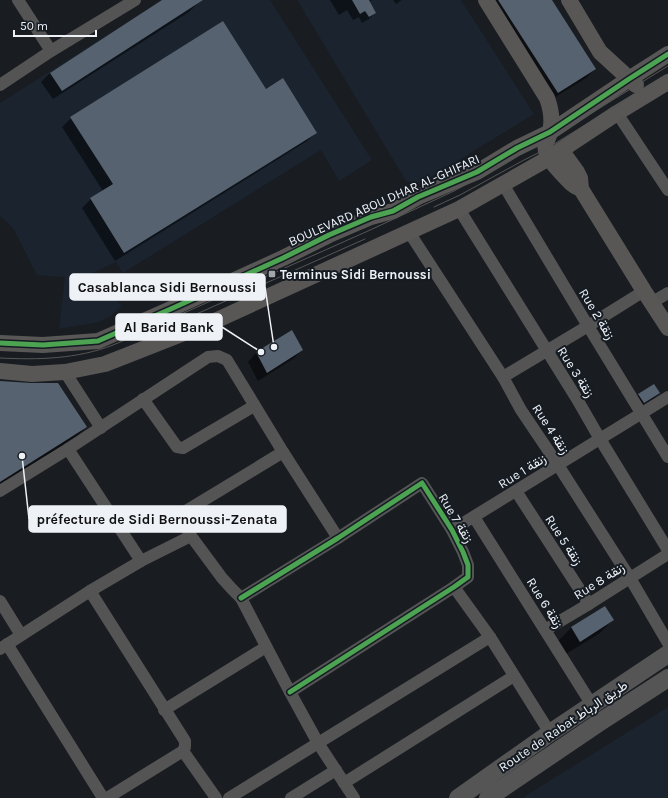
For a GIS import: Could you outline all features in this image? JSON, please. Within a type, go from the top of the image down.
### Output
[{"type":"main road","name":"Route de Rabat طريق الرباط","points":[[458,798],[550,733],[668,654]]},
{"type":"main road","name":"Route de Rabat طريق الرباط","points":[[488,798],[668,678]]},
{"type":"street","points":[[18,0],[51,51]]},
{"type":"street","points":[[0,85],[51,51],[135,0]]},
{"type":"street","points":[[486,0],[547,98],[552,115],[550,132],[546,141],[547,154],[555,154],[577,172],[580,178],[581,188],[668,328]]},
{"type":"street","points":[[569,0],[600,52],[636,86],[638,94],[636,102]]},
{"type":"street","name":"BOULEVARD ABOU DHAR AL-GHIFARI","points":[[0,343],[43,345],[98,340],[179,306],[371,217],[393,210],[418,197],[477,172],[517,148],[550,132],[668,54]]},
{"type":"street","points":[[0,371],[32,374],[65,372],[105,364],[217,320],[459,209],[555,154],[617,113],[668,82]]},
{"type":"street","points":[[617,113],[668,190]]},
{"type":"street","name":"Rue 2 زنقة","points":[[503,184],[668,457]]},
{"type":"street","name":"Rue 3 زنقة","points":[[459,209],[547,350],[668,550]]},
{"type":"street","name":"Rue 4 زنقة","points":[[409,232],[503,377],[521,410],[630,578],[668,643]]},
{"type":"street","points":[[503,377],[588,326],[648,297],[668,293]]},
{"type":"street","points":[[0,491],[101,428],[208,357],[218,356],[227,360],[254,406],[338,538],[241,598]]},
{"type":"street","points":[[65,372],[101,428]]},
{"type":"street","name":"Rue 1 زنقة","points":[[452,530],[668,397]]},
{"type":"street","points":[[143,399],[177,447],[180,448],[183,448],[254,406]]},
{"type":"street","points":[[68,449],[141,562]]},
{"type":"street","points":[[283,452],[181,514],[181,519],[191,536],[222,578],[241,598],[318,743],[354,798]]},
{"type":"street","name":"Rue 7 زنقة","points":[[338,538],[422,483],[452,530],[468,565],[468,577],[454,587]]},
{"type":"street","name":"Rue 5 زنقة","points":[[516,491],[589,604]]},
{"type":"street","name":"Rue 6 زنقة","points":[[474,517],[592,705]]},
{"type":"street","points":[[103,798],[4,646],[90,591],[191,536]]},
{"type":"street","name":"Rue 8 زنقة","points":[[545,630],[668,554]]},
{"type":"street","points":[[290,692],[454,587],[490,637],[550,733]]},
{"type":"street","points":[[90,591],[185,742],[183,751],[107,798]]},
{"type":"street","points":[[0,601],[21,635]]},
{"type":"street","points":[[229,798],[490,637]]},
{"type":"street","points":[[164,710],[266,647]]},
{"type":"street","points":[[344,783],[514,676]]},
{"type":"street","points":[[183,751],[216,798]]},
{"type":"street","points":[[291,798],[336,770]]},
{"type":"shaded area","points":[[162,0],[270,0],[372,160],[339,181],[321,150],[123,273],[116,262],[86,276],[110,299],[113,297],[122,306],[111,316],[99,322],[59,329],[65,277],[37,275],[13,228],[0,216],[0,103]]},
{"type":"shaded area","points":[[297,0],[461,0],[534,114],[420,184],[406,181]]},
{"type":"shaded area","points":[[668,707],[668,798],[522,798]]},
{"type":"building","points":[[162,0],[203,0],[62,91],[50,73]]},
{"type":"building","points":[[352,0],[369,0],[376,13],[369,17],[365,11],[360,14]]},
{"type":"building","points":[[498,0],[552,0],[596,69],[558,93]]},
{"type":"building","points":[[223,21],[266,89],[283,78],[317,133],[124,253],[90,198],[113,184],[70,117]]},
{"type":"building","points":[[292,330],[303,350],[267,373],[256,352]]},
{"type":"building","points":[[0,381],[58,383],[87,427],[0,482]]},
{"type":"building","points":[[654,384],[660,393],[644,403],[638,394]]},
{"type":"building","points":[[605,606],[614,620],[580,642],[571,627]]},
{"type":"tram line","points":[[0,358],[57,358],[99,350],[123,341],[454,191],[546,141],[668,66]]},
{"type":"tram line","points":[[434,207],[460,195],[546,149],[668,74]]},
{"type":"tram line","points":[[138,340],[365,239]]},
{"type":"cycle path","points":[[0,343],[43,345],[98,341],[283,258],[329,235],[371,217],[393,211],[418,197],[477,172],[517,148],[550,132],[668,54]]},
{"type":"cycle path","points":[[241,598],[338,538],[422,483],[452,530],[468,565],[468,577],[290,692]]},
{"type":"place","name":"Terminus Sidi Bernoussi","points":[[272,274]]},
{"type":"place","name":"Casablanca Sidi Bernoussi","points":[[274,347]]},
{"type":"place","name":"Al Barid Bank","points":[[261,352]]},
{"type":"place","name":"préfecture de Sidi Bernoussi-Zenata","points":[[22,456]]}]
